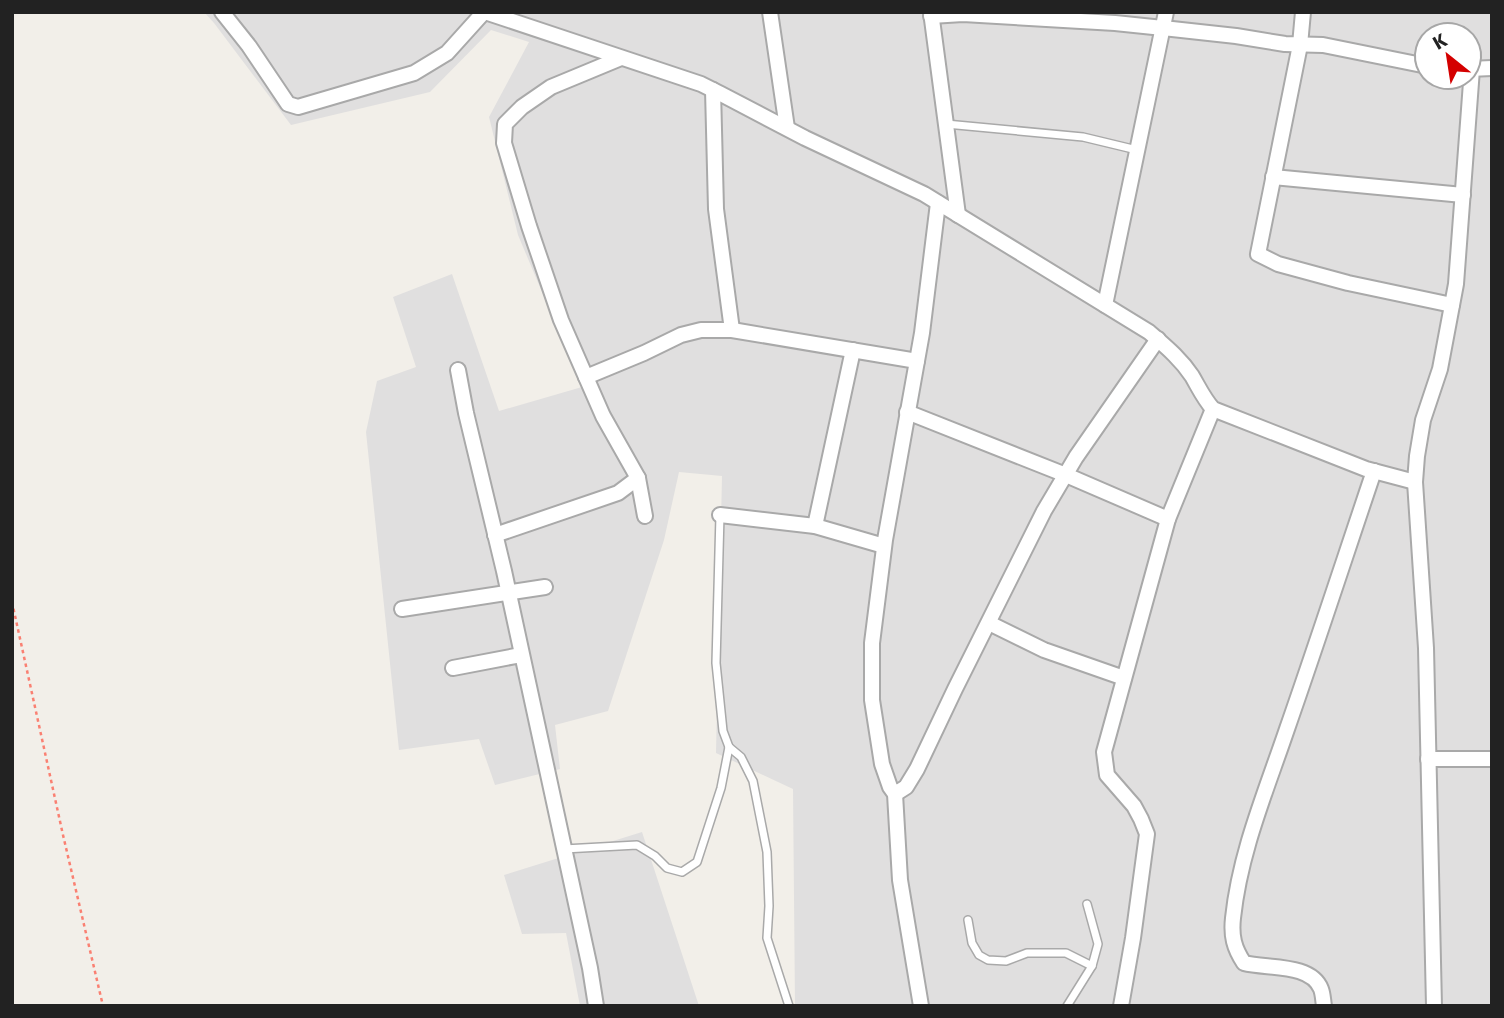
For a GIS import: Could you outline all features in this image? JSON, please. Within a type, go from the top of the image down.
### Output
[{"type":"street","points":[[222,12],[249,46],[288,104],[298,107],[414,73],[447,53],[485,12],[701,84],[924,194],[1149,332],[1174,353],[1213,410],[1374,471],[1415,482]]},
{"type":"street","points":[[770,12],[786,128]]},
{"type":"street","points":[[1105,305],[1166,12]]},
{"type":"street","points":[[1303,12],[1300,45],[1258,254],[1278,264],[1348,284],[1452,305]]},
{"type":"street","points":[[958,215],[931,14],[1063,16],[1285,44],[1323,46],[1413,63]]},
{"type":"street","points":[[621,58],[551,87],[522,107],[505,124],[504,144],[561,320],[603,416],[638,478],[645,516]]},
{"type":"street","points":[[713,90],[716,208],[732,330]]},
{"type":"street","points":[[1434,1006],[1426,648],[1415,482],[1423,420],[1440,369],[1456,284],[1469,91]]},
{"type":"street","points":[[1273,177],[1463,195]]},
{"type":"street","points":[[921,1006],[901,880],[895,794],[890,788],[882,764],[872,700],[872,643],[884,546],[917,361],[938,202]]},
{"type":"street","points":[[586,377],[681,335],[701,330],[732,330],[917,361]]},
{"type":"street","points":[[895,794],[906,787],[917,769],[1044,511],[1076,457],[1157,339]]},
{"type":"street","points":[[815,526],[853,349]]},
{"type":"street","points":[[458,370],[590,968],[596,1006]]},
{"type":"street","points":[[1121,1006],[1147,834],[1134,806],[1107,775],[1104,752],[1168,520],[1213,410]]},
{"type":"street","points":[[907,412],[1066,475],[1168,520]]},
{"type":"street","points":[[1324,1006],[1322,990],[1315,979],[1305,972],[1244,963],[1232,938],[1232,919],[1242,864],[1257,812],[1374,471]]},
{"type":"street","points":[[495,535],[618,493],[638,478]]},
{"type":"street","points":[[720,515],[815,526],[884,546]]},
{"type":"street","points":[[402,609],[545,587]]},
{"type":"street","points":[[989,623],[1044,650],[1124,678]]},
{"type":"street","points":[[453,668],[522,655]]},
{"type":"street","points":[[1428,759],[1492,759]]},
{"type":"lane","points":[[946,124],[1083,137],[1137,150]]},
{"type":"lane","points":[[720,515],[716,663],[723,731],[729,747],[741,757],[752,781],[767,852],[767,938],[789,1006]]},
{"type":"lane","points":[[563,849],[637,845],[655,856],[667,868],[682,872],[697,862],[721,788],[729,747]]},
{"type":"lane","points":[[1067,1006],[1092,966],[1098,944],[1087,904]]},
{"type":"lane","points":[[968,920],[972,943],[979,955],[988,960],[1006,961],[1027,953],[1066,953],[1092,966]]},
{"type":"path","points":[[12,602],[103,1006]]},
{"type":"shaded area","points":[[204,12],[1492,12],[1492,1006],[795,1006],[793,789],[716,753],[722,476],[679,472],[664,540],[608,711],[555,725],[560,769],[495,785],[479,739],[399,750],[366,432],[377,381],[416,367],[393,297],[452,274],[499,411],[582,387],[518,235],[489,117],[529,42],[491,30],[430,92],[291,125]]},
{"type":"shaded area","points":[[642,832],[699,1006],[580,1006],[566,933],[522,934],[504,875]]}]
